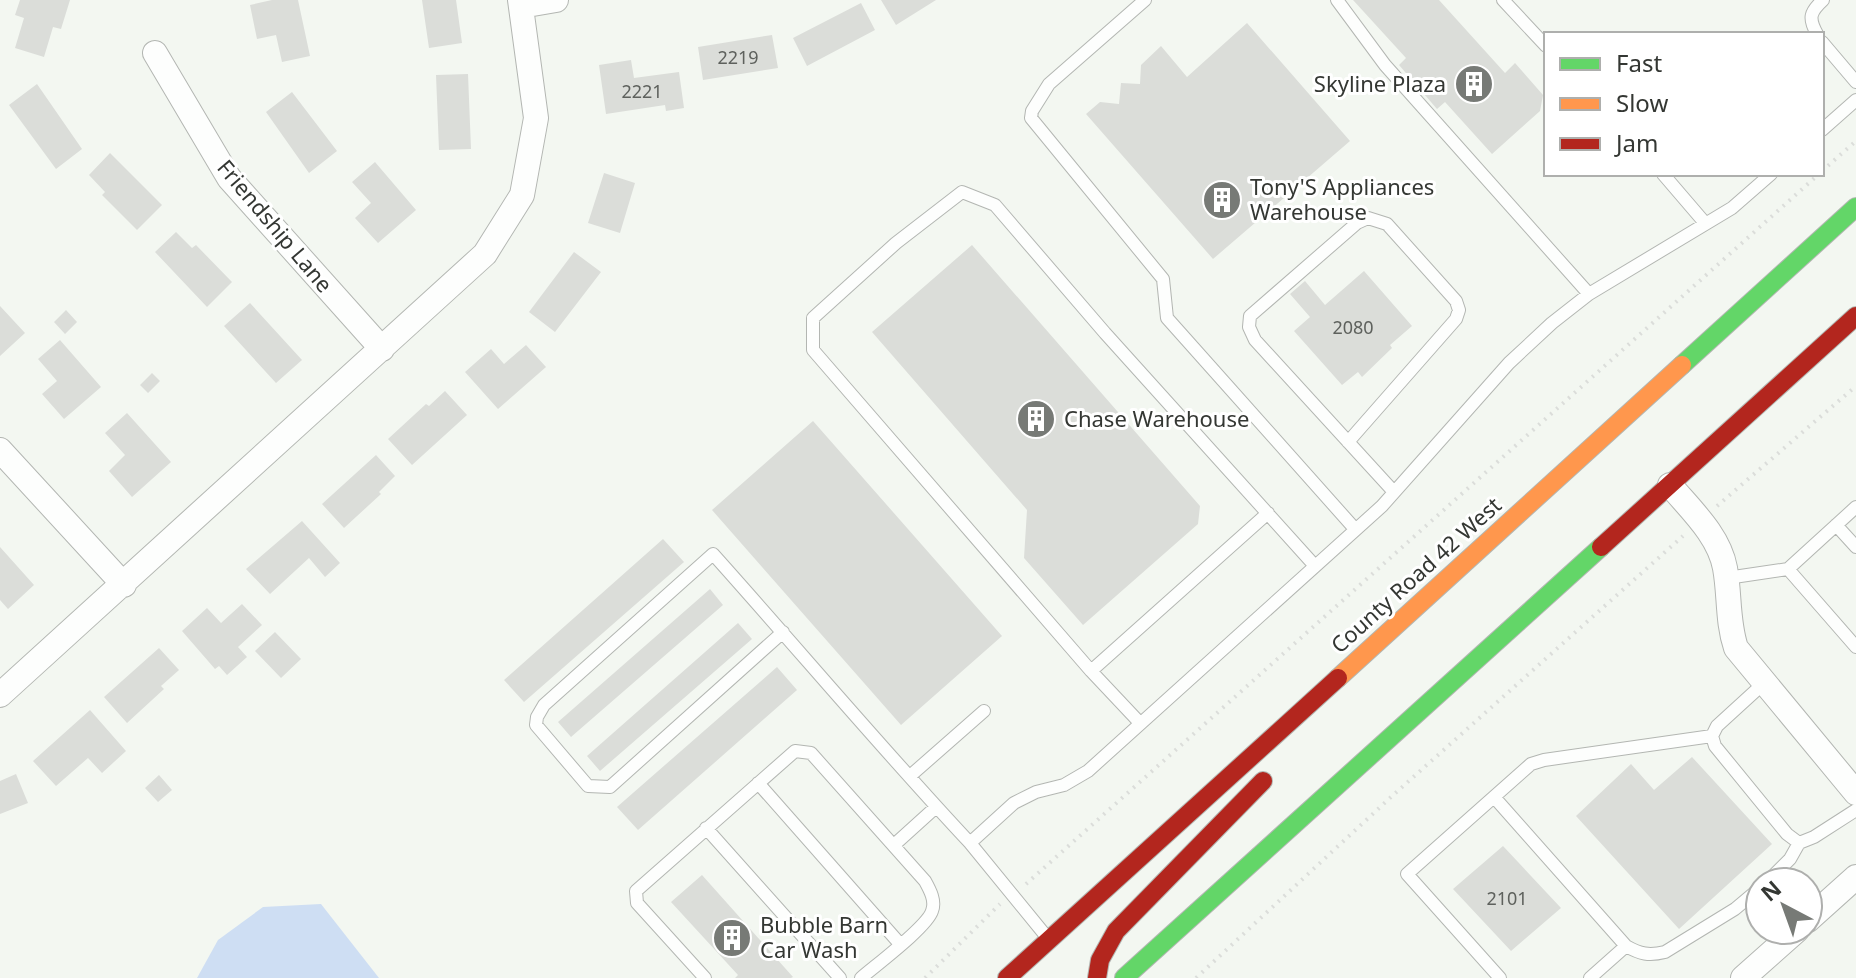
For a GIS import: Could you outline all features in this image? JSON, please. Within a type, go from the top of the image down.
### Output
[{"type":"highway","name":"County Road 42 West","points":[[1007,978],[1856,207]]},
{"type":"highway","points":[[1124,978],[1856,316]]},
{"type":"highway","points":[[1320,719],[1444,582]]},
{"type":"highway","points":[[1097,978],[1096,971],[1102,956],[1116,931],[1278,764]]},
{"type":"highway","points":[[1049,940],[1059,960]]},
{"type":"street","points":[[0,695],[485,254],[522,195],[536,118],[521,3],[556,0]]},
{"type":"street","name":"Friendship Lane","points":[[155,53],[229,178],[382,349]]},
{"type":"street","points":[[0,450],[124,585]]},
{"type":"street","points":[[1670,485],[1718,546],[1727,578],[1730,631],[1736,648],[1856,793]]},
{"type":"street","points":[[1824,906],[1856,877]]},
{"type":"street","points":[[1743,978],[1779,946]]},
{"type":"lane","points":[[1145,0],[1049,84],[1031,118],[1163,279],[1167,318],[1355,529]]},
{"type":"lane","points":[[1337,0],[1385,65],[1589,294]]},
{"type":"lane","points":[[1503,0],[1544,44]]},
{"type":"lane","points":[[1816,32],[1810,21],[1812,10],[1823,0]]},
{"type":"lane","points":[[1824,44],[1856,82]]},
{"type":"lane","points":[[1824,128],[1856,100]]},
{"type":"lane","points":[[1665,176],[1705,223]]},
{"type":"lane","points":[[970,843],[1014,803],[1036,792],[1064,785],[1088,771],[1394,492],[1509,363],[1552,323],[1589,294],[1732,208],[1769,176]]},
{"type":"lane","points":[[1140,723],[1091,671],[813,350],[813,318],[896,243],[962,192],[995,205],[1315,566]]},
{"type":"lane","points":[[1348,442],[1456,319],[1459,310],[1456,301],[1387,224],[1368,218],[1357,223],[1250,316],[1249,327],[1255,340],[1348,442],[1394,492]]},
{"type":"lane","points":[[1727,578],[1788,569],[1856,507]]},
{"type":"lane","points":[[1091,671],[1268,513]]},
{"type":"lane","points":[[1836,525],[1856,547]]},
{"type":"lane","points":[[783,632],[610,787],[588,786],[536,725],[544,705],[713,554],[783,632],[910,776],[936,807],[970,843],[1049,940]]},
{"type":"lane","points":[[1788,569],[1856,647]]},
{"type":"lane","points":[[1763,684],[1717,726],[1712,736],[1715,746],[1787,834],[1799,843]]},
{"type":"lane","points":[[910,776],[984,711]]},
{"type":"lane","points":[[1500,978],[1407,874],[1531,764],[1712,736]]},
{"type":"lane","points":[[705,978],[637,903],[636,891],[795,751],[811,753],[925,881],[932,894],[932,911],[923,924],[861,978]]},
{"type":"lane","points":[[758,783],[900,944]]},
{"type":"lane","points":[[1494,797],[1626,946],[1638,953],[1652,956],[1665,952],[1744,901]]},
{"type":"lane","points":[[894,845],[936,807]]},
{"type":"lane","points":[[1783,866],[1799,843],[1856,810]]},
{"type":"lane","points":[[706,828],[840,978]]},
{"type":"lane","points":[[1590,978],[1626,946]]},
{"type":"path","points":[[1824,169],[1856,141]]},
{"type":"path","points":[[925,978],[961,946],[985,917],[1817,176]]},
{"type":"path","points":[[1196,978],[1391,797],[1700,520],[1856,386]]},
{"type":"water","points":[[321,904],[379,978],[197,978],[218,940],[263,907]]},
{"type":"building","points":[[20,0],[70,0],[61,29],[53,27],[44,57],[15,48],[24,18],[15,15]]},
{"type":"building","points":[[272,0],[298,0],[310,56],[282,62],[276,35],[257,39],[250,5]]},
{"type":"building","points":[[422,0],[456,0],[462,43],[429,48]]},
{"type":"building","points":[[881,0],[936,0],[896,25]]},
{"type":"building","name":"Skyline Plaza","points":[[1353,0],[1439,0],[1505,73],[1515,63],[1543,95],[1540,111],[1492,154],[1445,102],[1437,109],[1399,65],[1406,58]]},
{"type":"building","points":[[861,3],[875,30],[807,66],[793,38]]},
{"type":"building","name":"Tony'S Appliances Warehouse","points":[[1247,23],[1350,141],[1213,259],[1086,114],[1100,102],[1119,104],[1121,83],[1140,84],[1141,65],[1161,46],[1187,77]]},
{"type":"building","points":[[772,35],[778,68],[703,80],[698,47]]},
{"type":"building","points":[[631,60],[634,78],[679,72],[684,108],[666,111],[665,105],[606,114],[599,65]]},
{"type":"building","points":[[468,74],[471,149],[439,150],[436,75]]},
{"type":"building","points":[[37,84],[82,149],[56,169],[9,105]]},
{"type":"building","points":[[292,92],[337,151],[309,173],[266,112]]},
{"type":"building","points":[[110,153],[162,205],[137,230],[102,195],[105,192],[89,175]]},
{"type":"building","points":[[375,162],[416,210],[378,243],[355,218],[371,203],[352,182]]},
{"type":"building","points":[[604,173],[635,183],[620,233],[588,223]]},
{"type":"building","points":[[176,232],[192,248],[196,245],[232,282],[207,307],[155,252]]},
{"type":"building","name":"Chase Warehouse","points":[[972,245],[1200,506],[1198,524],[1083,625],[1024,558],[1027,510],[872,332]]},
{"type":"building","points":[[574,252],[601,272],[555,332],[529,312]]},
{"type":"building","points":[[1364,271],[1412,326],[1390,345],[1392,348],[1362,377],[1358,372],[1342,385],[1294,331],[1310,317],[1290,294],[1305,281],[1325,305]]},
{"type":"building","points":[[250,303],[302,360],[276,383],[224,326]]},
{"type":"building","points":[[0,306],[25,333],[0,356]]},
{"type":"building","points":[[66,310],[77,322],[65,334],[54,322]]},
{"type":"building","points":[[60,340],[101,387],[64,419],[42,394],[57,381],[38,359]]},
{"type":"building","points":[[526,345],[546,367],[498,409],[465,372],[491,349],[504,364]]},
{"type":"building","points":[[152,373],[160,381],[148,393],[140,385]]},
{"type":"building","points":[[445,391],[467,415],[412,465],[388,439]]},
{"type":"building","points":[[127,413],[171,462],[132,497],[109,471],[125,455],[105,433]]},
{"type":"building","points":[[813,421],[1002,636],[901,725],[712,510]]},
{"type":"building","points":[[376,455],[395,476],[379,492],[381,494],[344,528],[322,504]]},
{"type":"building","points":[[302,521],[340,563],[325,577],[309,558],[270,594],[246,569]]},
{"type":"building","points":[[663,539],[684,562],[524,702],[504,680]]},
{"type":"building","points":[[0,547],[34,585],[8,609],[0,600]]},
{"type":"building","points":[[710,589],[723,605],[571,737],[558,722]]},
{"type":"building","points":[[242,604],[262,625],[238,647],[247,657],[227,675],[219,666],[215,669],[182,631],[207,608],[221,623]]},
{"type":"building","points":[[738,623],[752,639],[600,771],[587,756]]},
{"type":"building","points":[[275,632],[301,659],[281,678],[255,651]]},
{"type":"building","points":[[159,648],[179,670],[161,686],[164,689],[127,723],[104,697]]},
{"type":"building","points":[[777,667],[797,690],[638,830],[617,807]]},
{"type":"building","points":[[90,710],[126,751],[102,773],[88,758],[56,786],[33,761]]},
{"type":"building","points":[[1692,757],[1772,844],[1748,866],[1744,866],[1744,870],[1679,929],[1576,816],[1631,764],[1654,790]]},
{"type":"building","points":[[16,774],[28,803],[0,814],[0,781]]},
{"type":"building","points":[[159,775],[172,790],[158,802],[145,788]]},
{"type":"building","points":[[1503,846],[1561,908],[1511,951],[1453,889]]},
{"type":"building","name":"Bubble Barn Car Wash","points":[[702,875],[793,977],[735,978],[738,975],[671,902]]},
{"type":"traffic: fast","points":[[1682,365],[1856,207]]},
{"type":"traffic: fast","points":[[1124,978],[1601,547]]},
{"type":"traffic: slow","points":[[1338,678],[1682,365]]},
{"type":"traffic: jam","points":[[1601,547],[1856,316]]},
{"type":"traffic: jam","points":[[1007,978],[1338,678]]},
{"type":"traffic: jam","points":[[1097,978],[1100,960],[1116,931],[1263,781]]},
{"type":"place","name":"Skyline Plaza","points":[[1474,84]]},
{"type":"place","name":"Tony'S Appliances Warehouse","points":[[1222,200]]},
{"type":"place","name":"Chase Warehouse","points":[[1036,419]]},
{"type":"place","name":"Bubble Barn Car Wash","points":[[732,938]]}]
